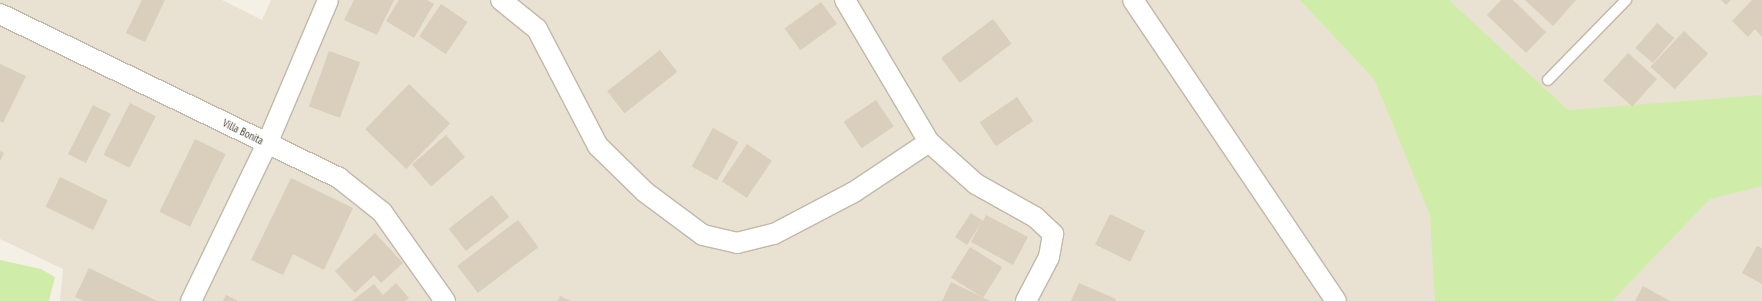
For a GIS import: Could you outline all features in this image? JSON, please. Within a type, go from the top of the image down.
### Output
[{"type":"street","points":[[191,301],[267,144],[328,0]]},
{"type":"street","points":[[501,0],[537,30],[598,146],[645,192],[703,235],[737,243],[774,234],[854,192],[929,142]]},
{"type":"street","points":[[845,0],[929,142],[976,184],[1035,217],[1053,234],[1049,258],[1026,301]]},
{"type":"street","points":[[1133,0],[1336,301]]},
{"type":"street","name":"Villa Bonita","points":[[0,14],[339,178],[382,212],[445,301]]},
{"type":"lane","points":[[1548,80],[1626,0]]},
{"type":"shaded area","points":[[0,0],[222,0],[262,20],[271,0],[1762,0],[1762,301],[60,301],[63,269],[0,239]]},
{"type":"green space","points":[[1300,0],[1449,0],[1568,110],[1762,95],[1762,186],[1710,199],[1612,301],[1435,301],[1430,215],[1374,79]]},
{"type":"green space","points":[[0,260],[41,269],[55,277],[49,301],[0,301]]},
{"type":"building","points":[[142,0],[165,0],[145,42],[126,33]]},
{"type":"building","points":[[354,0],[394,0],[377,35],[344,20]]},
{"type":"building","points":[[399,0],[427,0],[434,4],[414,38],[386,21]]},
{"type":"building","points":[[1501,0],[1513,0],[1546,32],[1526,53],[1487,15]]},
{"type":"building","points":[[1525,0],[1576,0],[1553,26]]},
{"type":"building","points":[[1721,0],[1731,0],[1726,5]]},
{"type":"building","points":[[1752,0],[1762,0],[1762,37],[1755,29],[1748,37],[1732,21]]},
{"type":"building","points":[[821,2],[837,24],[800,50],[785,28]]},
{"type":"building","points":[[441,4],[468,22],[446,54],[419,36]]},
{"type":"building","points":[[993,19],[1012,44],[960,83],[941,58]]},
{"type":"building","points":[[1657,23],[1674,38],[1653,63],[1635,48]]},
{"type":"building","points":[[1684,31],[1708,54],[1675,89],[1651,67]]},
{"type":"building","points":[[660,50],[677,72],[624,113],[607,91]]},
{"type":"building","points":[[329,51],[360,62],[340,118],[309,106]]},
{"type":"building","points":[[1628,53],[1657,79],[1632,107],[1603,80]]},
{"type":"building","points":[[0,64],[26,76],[3,123],[0,121]]},
{"type":"building","points":[[409,84],[450,124],[406,169],[365,129]]},
{"type":"building","points":[[1017,97],[1033,121],[996,146],[980,122]]},
{"type":"building","points":[[876,100],[894,127],[862,148],[844,122]]},
{"type":"building","points":[[130,103],[156,116],[130,168],[104,155]]},
{"type":"building","points":[[93,105],[111,114],[86,163],[68,154]]},
{"type":"building","points":[[713,128],[738,142],[717,181],[692,166]]},
{"type":"building","points":[[446,135],[465,157],[431,186],[412,165]]},
{"type":"building","points":[[195,139],[226,154],[190,227],[159,212]]},
{"type":"building","points":[[747,144],[772,161],[747,198],[722,181]]},
{"type":"building","points":[[0,151],[4,153],[0,161]]},
{"type":"building","points":[[60,177],[108,200],[93,230],[46,207]]},
{"type":"building","points":[[291,178],[353,208],[324,270],[293,254],[283,275],[251,260]]},
{"type":"building","points":[[492,195],[509,217],[466,251],[449,229]]},
{"type":"building","points":[[971,213],[983,221],[986,215],[1028,237],[1013,265],[971,242],[981,223],[967,245],[955,237]]},
{"type":"building","points":[[1110,214],[1145,231],[1130,262],[1095,245]]},
{"type":"building","points":[[518,220],[538,247],[478,293],[457,266]]},
{"type":"building","points":[[375,233],[403,263],[381,283],[374,275],[355,293],[335,271]]},
{"type":"building","points":[[1757,246],[1762,248],[1762,284],[1742,273]]},
{"type":"building","points":[[970,247],[1002,267],[983,298],[951,278]]},
{"type":"building","points":[[89,268],[157,301],[84,301],[75,297]]},
{"type":"building","points":[[951,282],[986,299],[991,301],[942,301]]},
{"type":"building","points":[[396,283],[409,298],[405,301],[352,301],[374,284],[383,295]]},
{"type":"building","points":[[1079,283],[1116,299],[1115,301],[1071,301]]},
{"type":"building","points":[[1643,286],[1670,301],[1635,301]]},
{"type":"building","points":[[226,295],[238,301],[223,301]]},
{"type":"building","points":[[560,296],[571,301],[558,301]]}]
